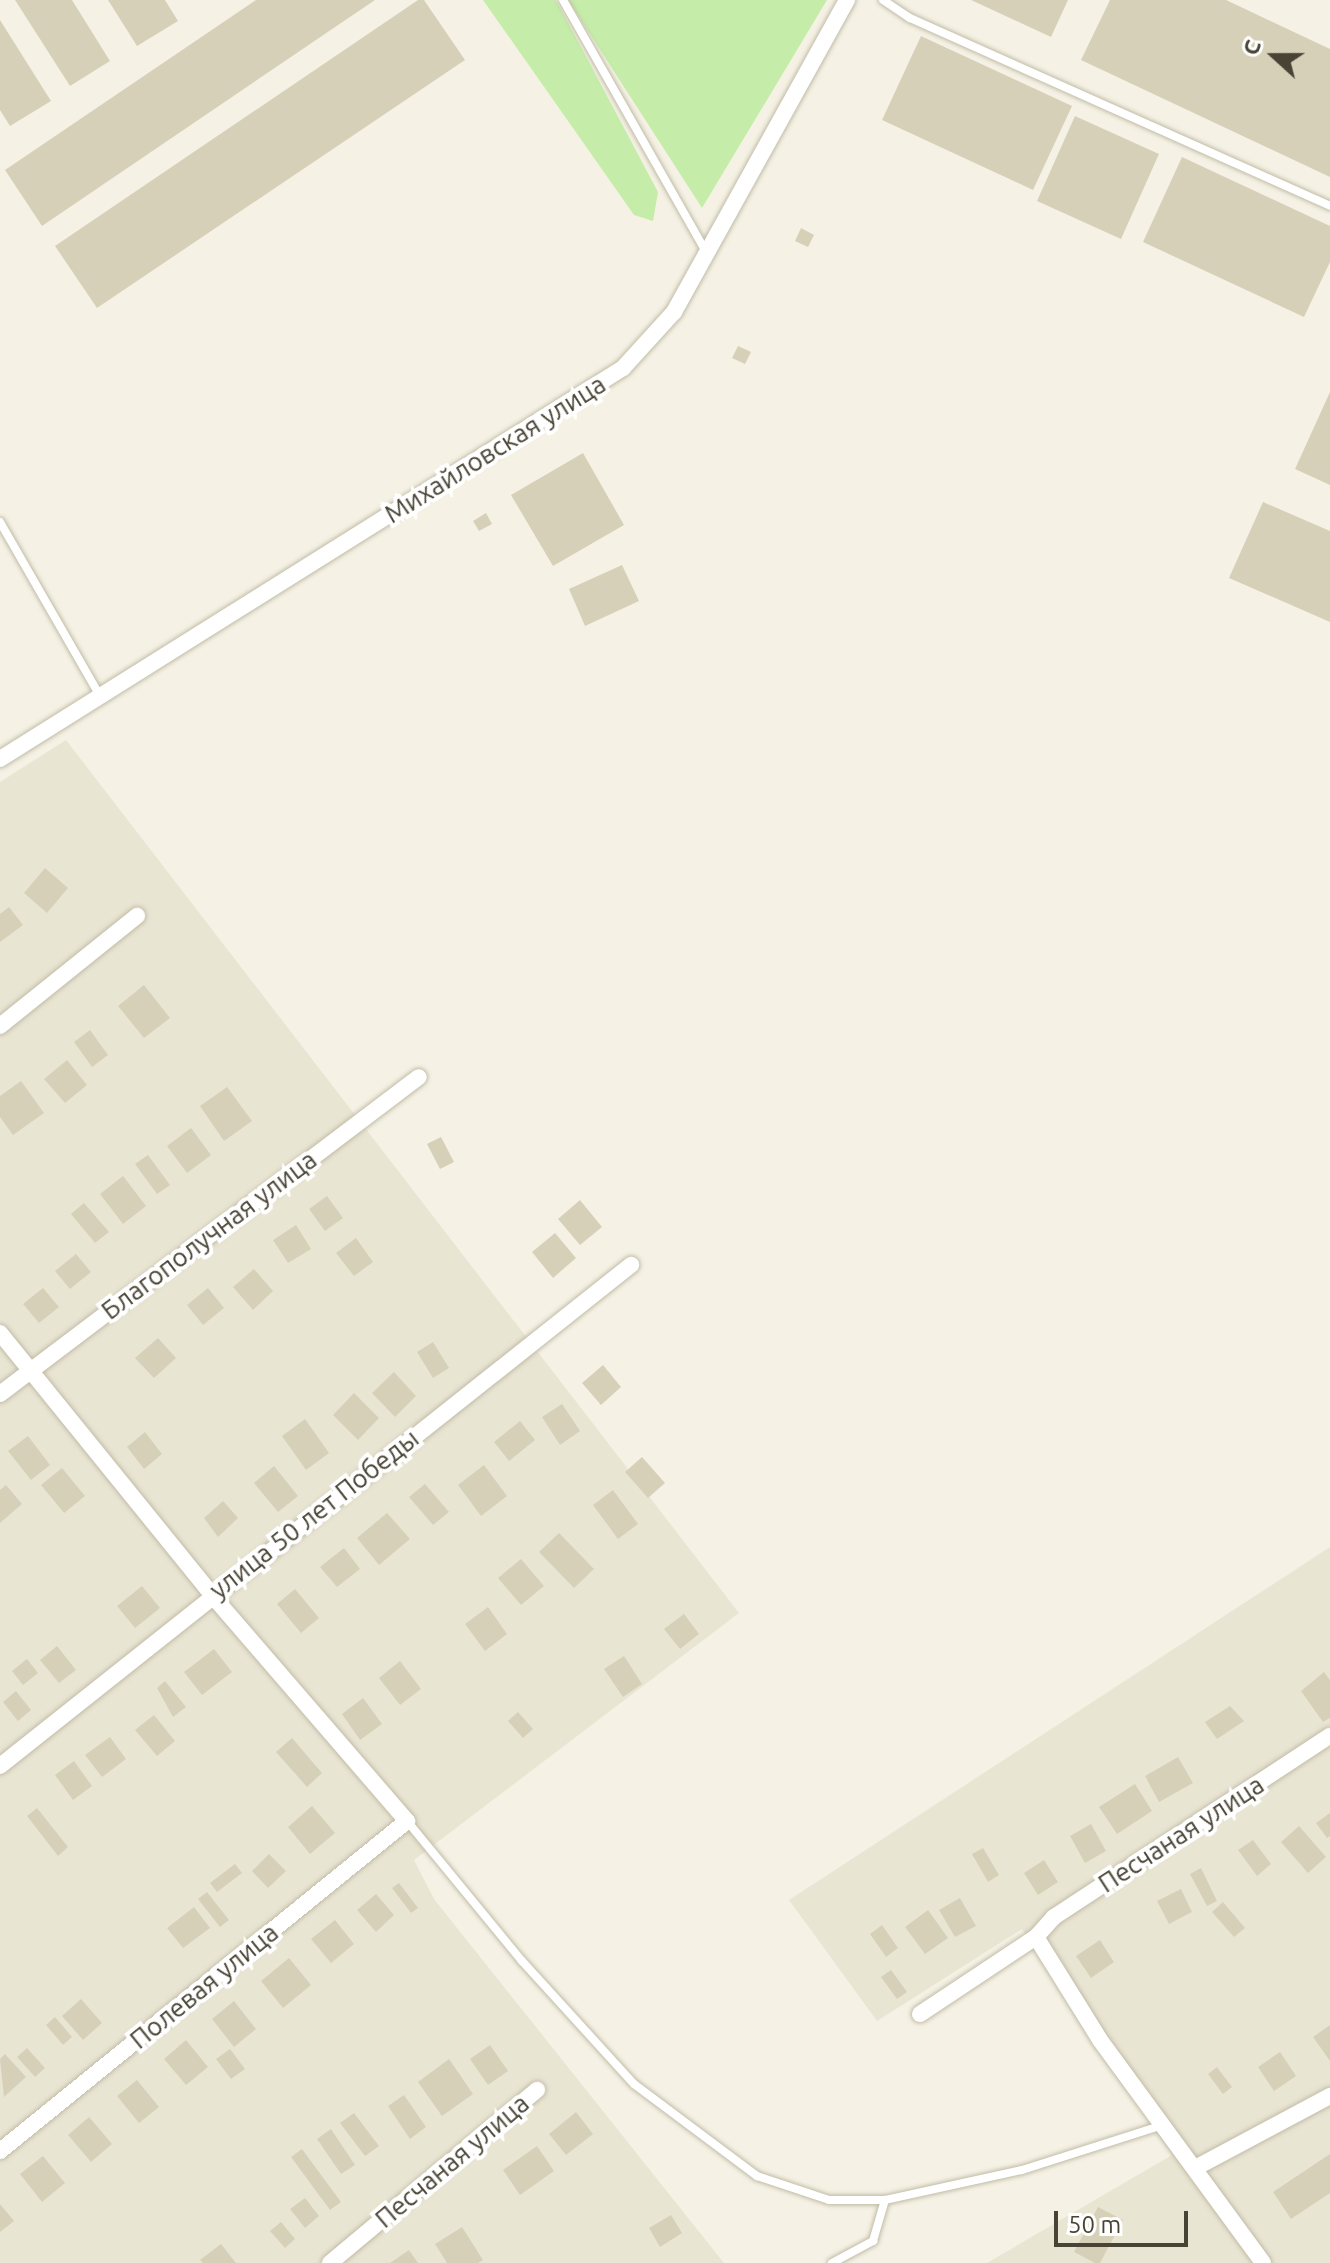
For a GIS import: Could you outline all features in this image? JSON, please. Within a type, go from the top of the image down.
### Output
[{"type":"street","name":"Михайловская улица","points":[[0,759],[623,368],[674,312],[847,0]]},
{"type":"street","points":[[0,1026],[137,916]]},
{"type":"street","name":"Благополучная улица","points":[[0,1394],[419,1077]]},
{"type":"street","name":"улица 50 лет Победы","points":[[0,1766],[211,1594],[631,1265]]},
{"type":"street","points":[[0,1333],[211,1594],[407,1821]]},
{"type":"street","name":"Песчаная улица","points":[[920,2014],[1036,1937],[1054,1917],[1330,1736]]},
{"type":"street","name":"Полевая улица","points":[[0,2151],[407,1821]]},
{"type":"street","points":[[1036,1937],[1100,2040],[1197,2167],[1263,2263]]},
{"type":"street","name":"Песчаная улица","points":[[330,2263],[537,2090]]},
{"type":"street","points":[[1197,2167],[1330,2096]]},
{"type":"lane","points":[[563,0],[706,253]]},
{"type":"lane","points":[[883,0],[910,18],[1330,206]]},
{"type":"lane","points":[[0,522],[101,697]]},
{"type":"lane","points":[[407,1821],[522,1961],[634,2084],[757,2176],[829,2200],[885,2200],[1022,2170],[1163,2125]]},
{"type":"lane","points":[[832,2263],[873,2241],[885,2200]]},
{"type":"shaded area","points":[[66,740],[739,1613],[414,1860],[434,1899],[724,2263],[0,2263],[0,782]]},
{"type":"shaded area","points":[[1330,1547],[1330,2263],[987,2263],[1172,2155],[1022,1929],[877,2021],[789,1900]]},
{"type":"green space","points":[[483,0],[556,0],[658,192],[653,221],[634,215]]},
{"type":"green space","points":[[568,0],[827,0],[702,208]]},
{"type":"building","points":[[15,0],[72,0],[110,61],[70,86]]},
{"type":"building","points":[[108,0],[165,0],[178,21],[137,46]]},
{"type":"building","points":[[256,0],[375,0],[42,226],[5,170]]},
{"type":"building","points":[[418,0],[424,0],[465,60],[97,308],[55,246]]},
{"type":"building","points":[[971,0],[1068,0],[1051,37]]},
{"type":"building","points":[[1110,0],[1226,0],[1330,49],[1330,177],[1081,60]]},
{"type":"building","points":[[0,20],[51,101],[10,126],[0,110]]},
{"type":"building","points":[[921,36],[1072,106],[1033,190],[882,120]]},
{"type":"building","points":[[1075,116],[1159,154],[1121,239],[1037,201]]},
{"type":"building","points":[[1182,157],[1330,226],[1330,262],[1304,317],[1143,242]]},
{"type":"building","points":[[801,228],[814,235],[808,247],[795,241]]},
{"type":"building","points":[[738,346],[751,352],[745,364],[732,358]]},
{"type":"building","points":[[1330,392],[1330,485],[1295,469]]},
{"type":"building","points":[[583,453],[624,525],[553,566],[511,495]]},
{"type":"building","points":[[1263,502],[1330,531],[1330,622],[1229,578]]},
{"type":"building","points":[[486,513],[492,524],[479,531],[473,521]]},
{"type":"building","points":[[622,565],[639,601],[585,626],[569,589]]},
{"type":"building","points":[[45,868],[68,888],[47,913],[24,893]]},
{"type":"building","points":[[9,907],[23,925],[0,942],[0,914]]},
{"type":"building","points":[[144,985],[170,1018],[144,1038],[118,1006]]},
{"type":"building","points":[[90,1030],[108,1055],[92,1067],[74,1042]]},
{"type":"building","points":[[67,1060],[87,1085],[65,1103],[44,1079]]},
{"type":"building","points":[[21,1081],[44,1113],[13,1135],[0,1117],[0,1096]]},
{"type":"building","points":[[227,1087],[252,1121],[224,1141],[200,1106]]},
{"type":"building","points":[[191,1128],[211,1155],[187,1173],[167,1146]]},
{"type":"building","points":[[441,1137],[454,1162],[440,1169],[427,1144]]},
{"type":"building","points":[[148,1155],[170,1185],[157,1194],[135,1164]]},
{"type":"building","points":[[123,1176],[146,1206],[123,1224],[100,1194]]},
{"type":"building","points":[[327,1196],[343,1218],[325,1231],[309,1209]]},
{"type":"building","points":[[580,1200],[602,1227],[580,1245],[558,1219]]},
{"type":"building","points":[[84,1203],[109,1232],[95,1243],[71,1214]]},
{"type":"building","points":[[296,1225],[311,1249],[288,1263],[273,1240]]},
{"type":"building","points":[[555,1233],[576,1258],[553,1278],[532,1252]]},
{"type":"building","points":[[356,1238],[373,1262],[354,1276],[336,1253]]},
{"type":"building","points":[[76,1254],[91,1272],[70,1289],[55,1271]]},
{"type":"building","points":[[254,1269],[273,1291],[253,1310],[233,1287]]},
{"type":"building","points":[[43,1288],[59,1307],[39,1323],[23,1304]]},
{"type":"building","points":[[208,1288],[224,1308],[203,1325],[187,1305]]},
{"type":"building","points":[[158,1338],[176,1358],[154,1378],[135,1358]]},
{"type":"building","points":[[433,1342],[449,1368],[433,1378],[417,1352]]},
{"type":"building","points":[[603,1365],[621,1387],[601,1405],[582,1383]]},
{"type":"building","points":[[394,1372],[416,1396],[395,1417],[372,1393]]},
{"type":"building","points":[[354,1393],[379,1418],[358,1440],[333,1415]]},
{"type":"building","points":[[562,1404],[580,1431],[560,1445],[542,1417]]},
{"type":"building","points":[[305,1419],[329,1453],[306,1470],[282,1436]]},
{"type":"building","points":[[520,1421],[535,1440],[509,1461],[494,1442]]},
{"type":"building","points":[[145,1432],[162,1454],[144,1469],[127,1447]]},
{"type":"building","points":[[28,1436],[50,1465],[31,1480],[8,1451]]},
{"type":"building","points":[[642,1457],[665,1483],[648,1498],[625,1472]]},
{"type":"building","points":[[484,1465],[507,1496],[481,1516],[458,1485]]},
{"type":"building","points":[[274,1466],[298,1496],[278,1512],[254,1483]]},
{"type":"building","points":[[62,1468],[85,1496],[64,1513],[41,1485]]},
{"type":"building","points":[[425,1484],[449,1512],[433,1525],[409,1497]]},
{"type":"building","points":[[6,1485],[22,1504],[0,1523],[0,1490]]},
{"type":"building","points":[[613,1490],[638,1524],[618,1539],[593,1505]]},
{"type":"building","points":[[223,1501],[238,1518],[218,1537],[204,1518]]},
{"type":"building","points":[[387,1513],[410,1539],[379,1565],[357,1538]]},
{"type":"building","points":[[559,1533],[594,1569],[574,1588],[539,1552]]},
{"type":"building","points":[[344,1548],[360,1569],[337,1587],[320,1567]]},
{"type":"building","points":[[521,1559],[544,1586],[521,1605],[498,1578]]},
{"type":"building","points":[[142,1586],[160,1608],[135,1628],[117,1606]]},
{"type":"building","points":[[295,1589],[319,1618],[301,1633],[277,1604]]},
{"type":"building","points":[[488,1607],[507,1634],[485,1651],[465,1624]]},
{"type":"building","points":[[684,1614],[699,1634],[680,1649],[664,1629]]},
{"type":"building","points":[[57,1646],[76,1670],[59,1683],[40,1660]]},
{"type":"building","points":[[214,1649],[232,1672],[202,1695],[184,1672]]},
{"type":"building","points":[[624,1656],[642,1684],[623,1697],[604,1669]]},
{"type":"building","points":[[27,1659],[38,1673],[23,1685],[12,1671]]},
{"type":"building","points":[[400,1661],[421,1689],[400,1705],[379,1678]]},
{"type":"building","points":[[1324,1672],[1330,1680],[1330,1718],[1323,1722],[1301,1691]]},
{"type":"building","points":[[165,1681],[186,1707],[173,1717],[157,1688]]},
{"type":"building","points":[[16,1691],[31,1710],[18,1721],[3,1702]]},
{"type":"building","points":[[363,1698],[382,1724],[360,1740],[342,1714]]},
{"type":"building","points":[[1230,1706],[1244,1721],[1217,1739],[1205,1722]]},
{"type":"building","points":[[518,1712],[533,1729],[523,1738],[508,1721]]},
{"type":"building","points":[[154,1715],[175,1741],[157,1756],[135,1730]]},
{"type":"building","points":[[110,1737],[126,1759],[102,1777],[85,1755]]},
{"type":"building","points":[[292,1738],[322,1773],[307,1787],[276,1752]]},
{"type":"building","points":[[1178,1757],[1193,1783],[1159,1802],[1145,1776]]},
{"type":"building","points":[[74,1761],[92,1786],[73,1800],[55,1775]]},
{"type":"building","points":[[1135,1784],[1152,1811],[1117,1834],[1099,1807]]},
{"type":"building","points":[[312,1806],[335,1833],[310,1854],[288,1827]]},
{"type":"building","points":[[37,1808],[68,1847],[58,1856],[27,1816]]},
{"type":"building","points":[[1330,1813],[1330,1836],[1327,1838],[1316,1823]]},
{"type":"building","points":[[1091,1824],[1106,1851],[1085,1863],[1070,1836]]},
{"type":"building","points":[[1299,1826],[1326,1857],[1308,1873],[1281,1842]]},
{"type":"building","points":[[1253,1840],[1271,1864],[1257,1876],[1238,1850]]},
{"type":"building","points":[[983,1848],[999,1875],[988,1882],[972,1854]]},
{"type":"building","points":[[269,1854],[286,1871],[268,1888],[252,1871]]},
{"type":"building","points":[[1044,1860],[1058,1882],[1038,1895],[1024,1873]]},
{"type":"building","points":[[235,1864],[242,1873],[217,1892],[210,1883]]},
{"type":"building","points":[[1201,1868],[1217,1901],[1207,1906],[1190,1874]]},
{"type":"building","points":[[399,1883],[418,1908],[411,1913],[392,1888]]},
{"type":"building","points":[[1181,1889],[1192,1912],[1169,1924],[1157,1901]]},
{"type":"building","points":[[207,1892],[229,1920],[220,1927],[198,1899]]},
{"type":"building","points":[[376,1894],[394,1915],[376,1932],[357,1910]]},
{"type":"building","points":[[960,1898],[976,1926],[955,1937],[939,1910]]},
{"type":"building","points":[[1223,1902],[1245,1928],[1234,1937],[1212,1912]]},
{"type":"building","points":[[194,1907],[210,1928],[183,1948],[167,1928]]},
{"type":"building","points":[[928,1910],[948,1938],[925,1954],[905,1927]]},
{"type":"building","points":[[335,1920],[354,1944],[331,1963],[311,1939]]},
{"type":"building","points":[[882,1925],[898,1948],[886,1957],[870,1934]]},
{"type":"building","points":[[1100,1940],[1114,1962],[1091,1978],[1076,1956]]},
{"type":"building","points":[[289,1958],[311,1985],[283,2008],[261,1981]]},
{"type":"building","points":[[891,1970],[907,1992],[897,1999],[881,1977]]},
{"type":"building","points":[[81,1999],[102,2023],[83,2040],[62,2016]]},
{"type":"building","points":[[234,2001],[256,2029],[234,2047],[212,2019]]},
{"type":"building","points":[[55,2017],[72,2037],[63,2045],[46,2025]]},
{"type":"building","points":[[1330,2025],[1330,2061],[1313,2037]]},
{"type":"building","points":[[186,2040],[208,2067],[186,2085],[164,2059]]},
{"type":"building","points":[[490,2045],[508,2071],[488,2085],[470,2059]]},
{"type":"building","points":[[27,2048],[45,2068],[35,2077],[17,2057]]},
{"type":"building","points":[[230,2049],[245,2069],[231,2079],[216,2059]]},
{"type":"building","points":[[1280,2052],[1296,2076],[1274,2091],[1258,2067]]},
{"type":"building","points":[[5,2054],[26,2077],[4,2097],[0,2059]]},
{"type":"building","points":[[449,2059],[473,2094],[442,2116],[418,2082]]},
{"type":"building","points":[[1217,2067],[1232,2087],[1223,2094],[1208,2074]]},
{"type":"building","points":[[137,2080],[159,2107],[139,2123],[117,2096]]},
{"type":"building","points":[[404,2095],[426,2127],[410,2139],[388,2106]]},
{"type":"building","points":[[576,2112],[593,2134],[566,2155],[549,2134]]},
{"type":"building","points":[[354,2113],[379,2146],[365,2156],[340,2123]]},
{"type":"building","points":[[89,2117],[112,2144],[91,2162],[68,2135]]},
{"type":"building","points":[[331,2129],[355,2165],[341,2174],[317,2139]]},
{"type":"building","points":[[537,2146],[554,2171],[520,2195],[503,2170]]},
{"type":"building","points":[[302,2149],[341,2202],[330,2210],[291,2157]]},
{"type":"building","points":[[1330,2154],[1330,2193],[1291,2219],[1273,2192]]},
{"type":"building","points":[[43,2156],[65,2183],[42,2202],[20,2174]]},
{"type":"building","points":[[305,2198],[319,2216],[305,2228],[290,2209]]},
{"type":"building","points":[[0,2204],[14,2221],[0,2232]]},
{"type":"building","points":[[1098,2207],[1123,2220],[1100,2263],[1095,2263],[1074,2252]]},
{"type":"building","points":[[671,2215],[682,2233],[660,2247],[649,2228]]},
{"type":"building","points":[[281,2222],[295,2239],[285,2248],[270,2231]]},
{"type":"building","points":[[462,2227],[483,2260],[478,2263],[447,2263],[435,2244]]},
{"type":"building","points":[[221,2244],[236,2263],[203,2263],[200,2260]]},
{"type":"building","points":[[409,2250],[418,2263],[390,2263]]}]
